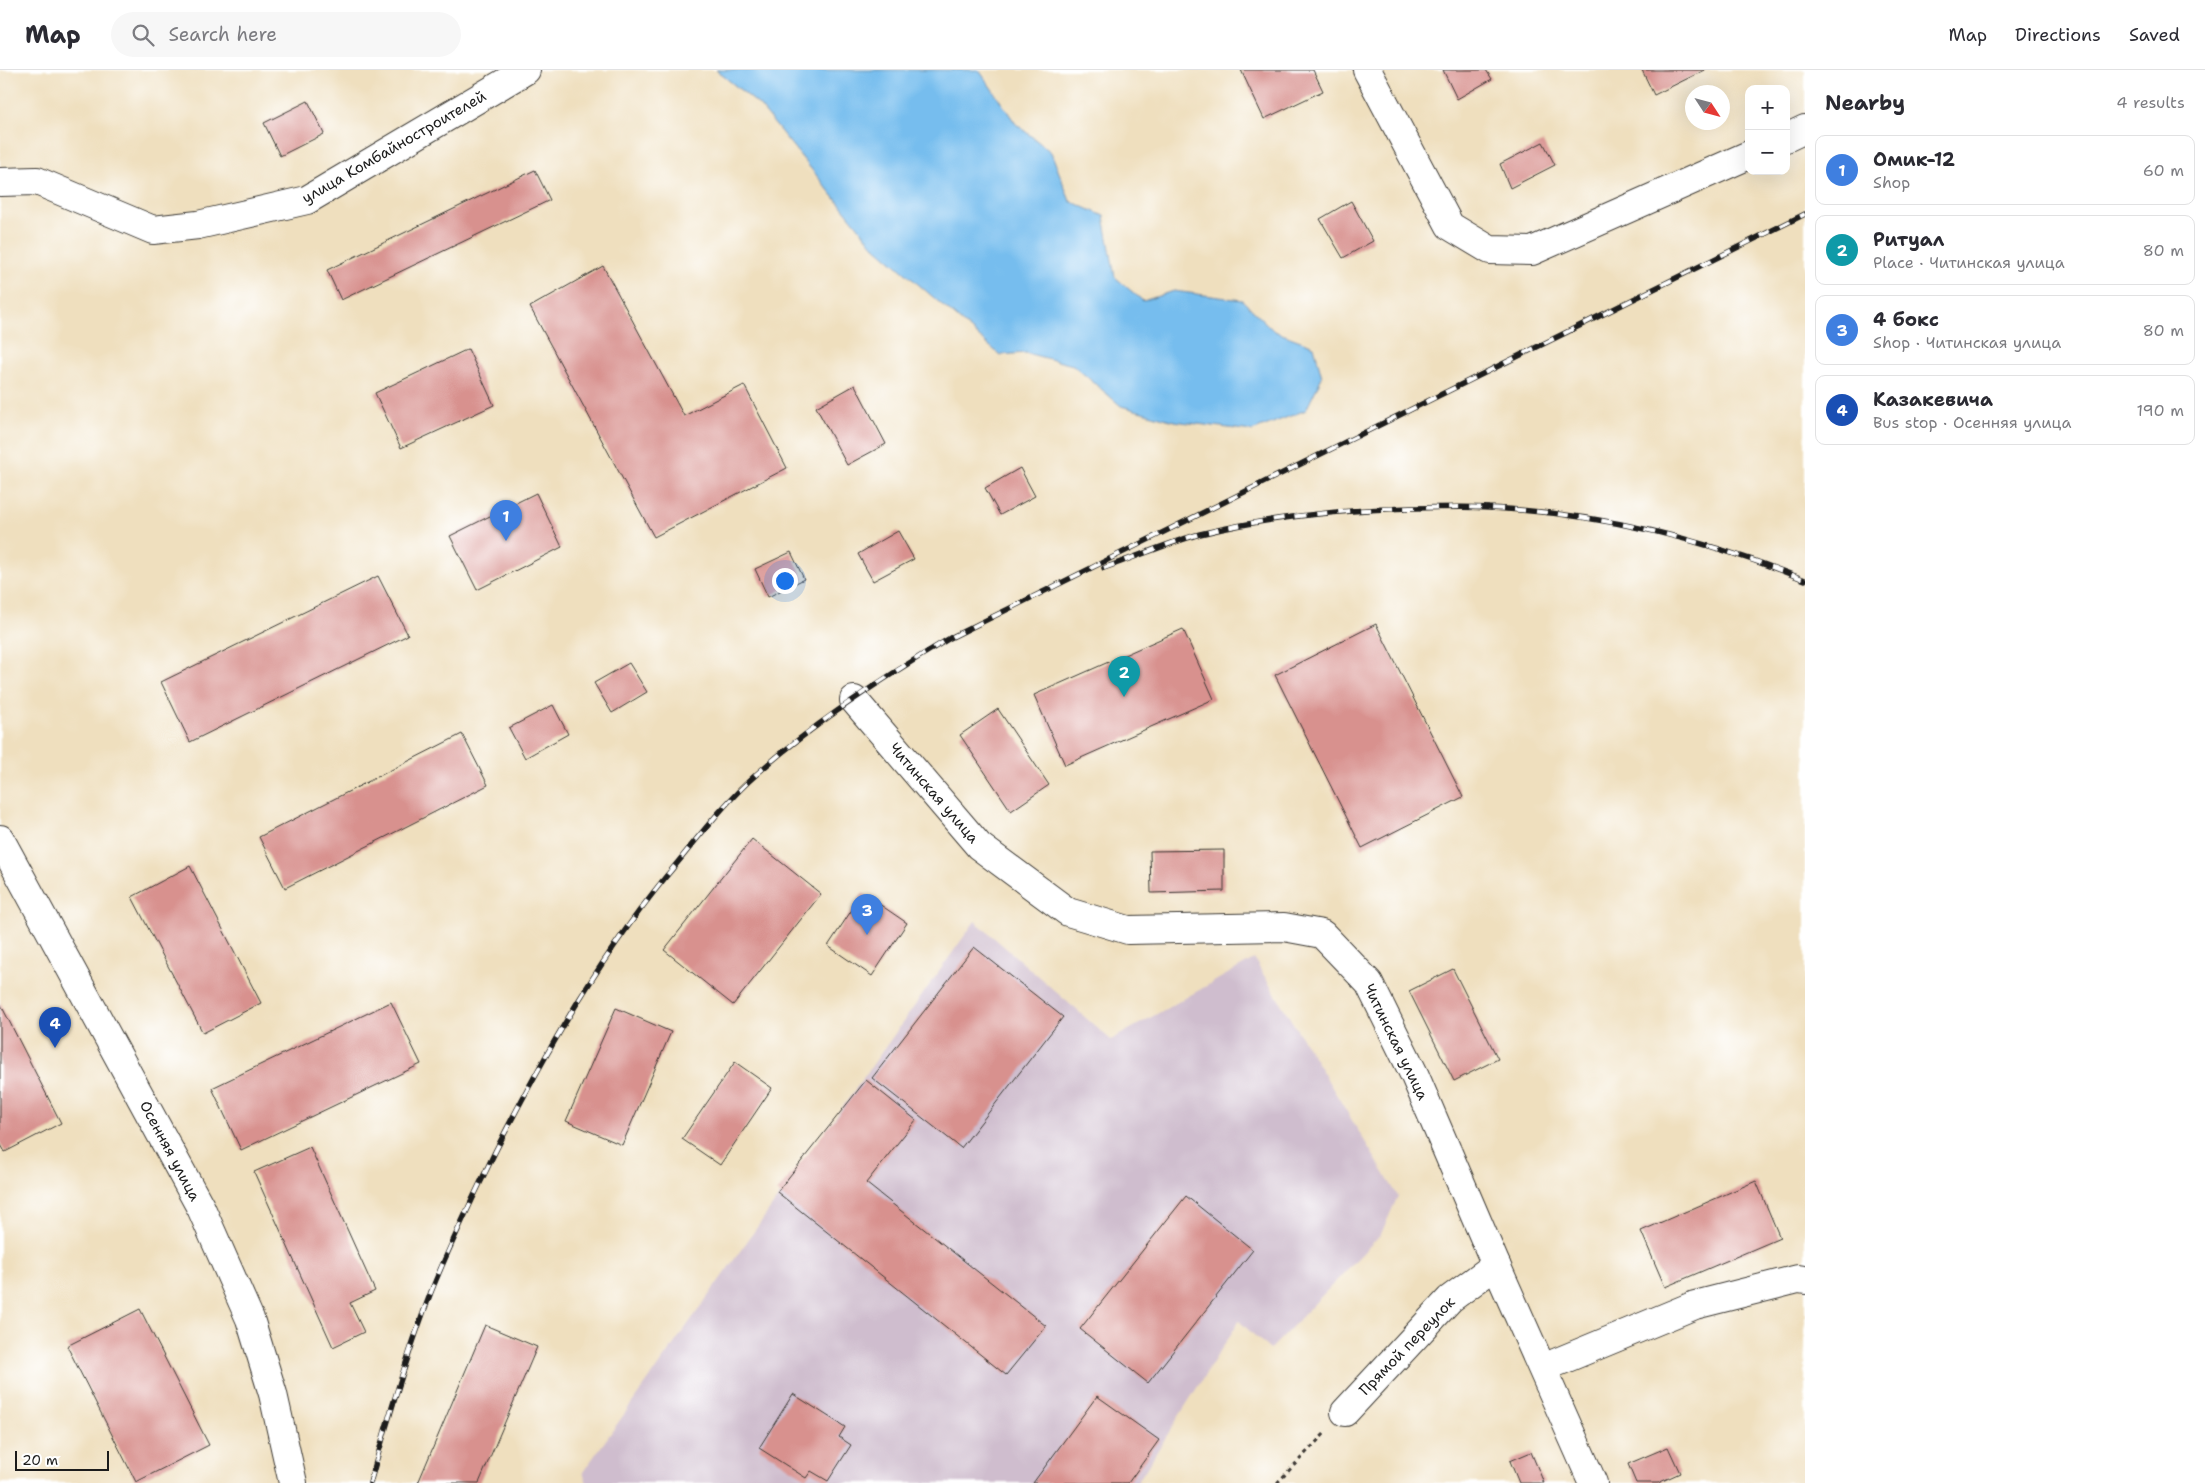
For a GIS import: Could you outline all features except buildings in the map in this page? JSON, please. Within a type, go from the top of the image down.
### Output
[{"type":"street","name":"улица Комбайностроителей","points":[[0,182],[37,181],[153,230],[198,225],[307,200],[526,70]]},
{"type":"street","points":[[1367,70],[1450,226],[1490,250],[1532,251],[1745,156]]},
{"type":"street","points":[[1790,136],[1805,130]]},
{"type":"street","name":"Читинская улица","points":[[854,700],[979,846],[1068,912],[1128,930],[1284,927],[1322,934],[1370,983],[1415,1076],[1496,1265],[1593,1483]]},
{"type":"street","name":"Осенняя улица","points":[[0,840],[201,1208],[250,1319],[273,1394],[293,1483]]},
{"type":"street","name":"Прямой переулок","points":[[1345,1412],[1450,1299],[1496,1265]]},
{"type":"street","points":[[1543,1368],[1695,1305],[1798,1279],[1805,1280]]},
{"type":"path","points":[[1277,1483],[1345,1412]]},
{"type":"shaded area","points":[[975,921],[1111,1040],[1254,959],[1398,1196],[1381,1234],[1270,1350],[1239,1321],[1137,1483],[587,1483],[583,1472]]},
{"type":"water","points":[[716,70],[979,70],[1016,124],[1051,152],[1070,201],[1104,216],[1115,277],[1143,301],[1174,291],[1242,300],[1274,331],[1314,346],[1322,377],[1306,410],[1252,431],[1174,421],[1121,406],[1073,365],[1026,353],[1000,355],[874,246],[759,105]]},
{"type":"railway","points":[[370,1483],[398,1387],[431,1292],[478,1187],[535,1076],[578,1002],[625,930],[707,827],[737,793],[759,772],[804,735],[851,701],[950,638],[1805,214]]},
{"type":"railway","points":[[1104,568],[1200,534],[1252,523],[1304,515],[1357,511],[1469,507],[1570,516],[1650,530],[1729,552],[1805,580]]},
{"type":"place","name":"Омик-12","points":[[506,541]]},
{"type":"place","name":"Ритуал","points":[[1124,697]]},
{"type":"place","name":"4 бокс","points":[[867,935]]},
{"type":"place","name":"Казакевича","points":[[55,1048]]}]
